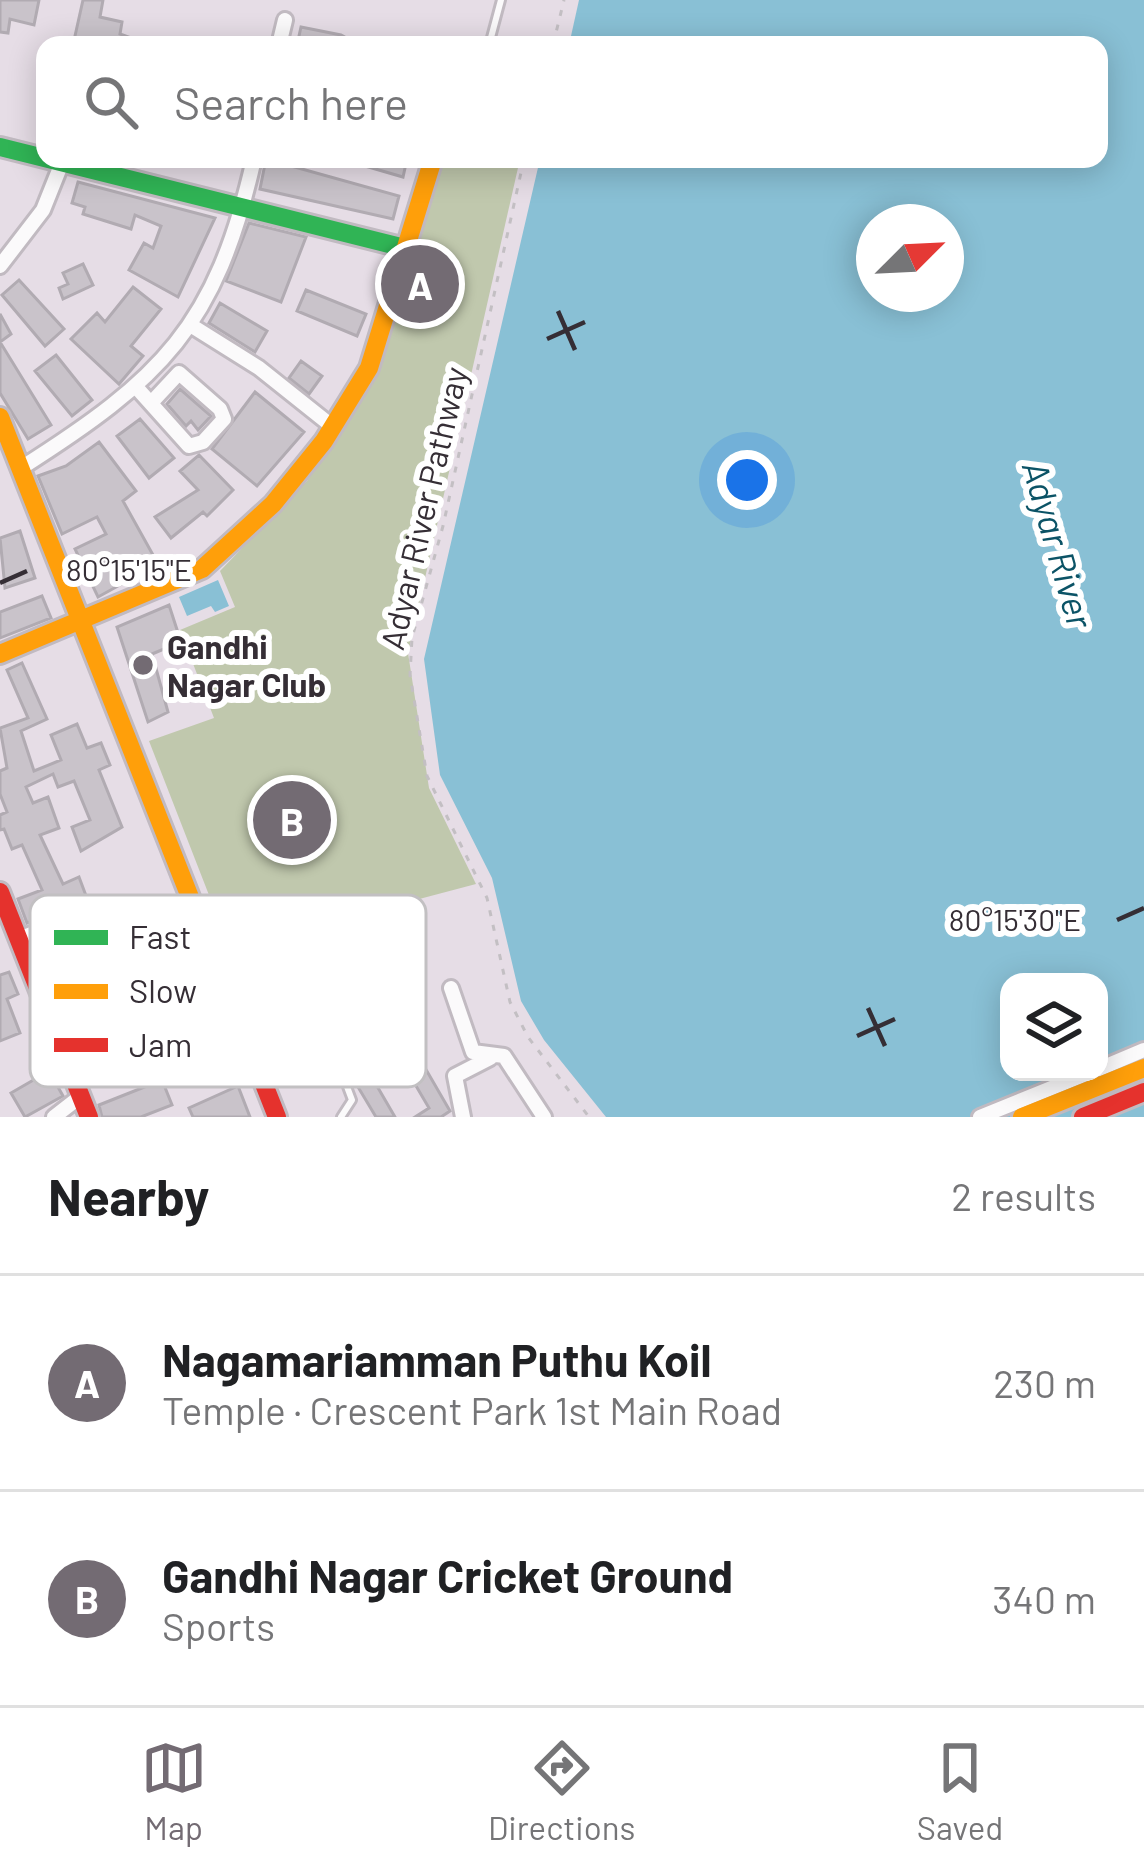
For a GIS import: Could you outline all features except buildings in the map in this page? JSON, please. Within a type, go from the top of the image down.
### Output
[{"type":"street","points":[[281,36],[285,20]]},
{"type":"street","points":[[0,147],[36,158]]},
{"type":"street","points":[[0,266],[43,210],[60,168]]},
{"type":"street","points":[[75,168],[243,205],[409,249]]},
{"type":"street","points":[[21,468],[137,388],[192,326],[243,205],[252,168]]},
{"type":"street","points":[[0,654],[202,569],[273,504],[333,427],[369,368],[431,168]]},
{"type":"street","points":[[192,326],[259,368],[333,427]]},
{"type":"street","points":[[137,388],[151,403],[194,447],[224,419],[220,409],[179,373],[151,403]]},
{"type":"street","points":[[0,416],[190,895]]},
{"type":"street","points":[[0,892],[30,969]]},
{"type":"street","points":[[18,939],[30,934]]},
{"type":"street","points":[[451,988],[473,1052],[497,1058],[544,1117]]},
{"type":"street","points":[[1108,1065],[1144,1051]]},
{"type":"street","points":[[463,1117],[455,1076],[497,1058]]},
{"type":"street","points":[[497,1058],[532,1117]]},
{"type":"street","points":[[1022,1117],[1144,1068]]},
{"type":"street","points":[[980,1117],[1068,1081]]},
{"type":"street","points":[[77,1087],[89,1117]]},
{"type":"street","points":[[266,1087],[278,1117]]},
{"type":"street","points":[[1083,1117],[1144,1092]]},
{"type":"street","points":[[54,1117],[81,1096]]},
{"type":"street","points":[[1108,1117],[1144,1102]]},
{"type":"lane","points":[[491,36],[501,0]]},
{"type":"lane","points":[[341,1117],[352,1100],[347,1087]]},
{"type":"path","points":[[556,36],[564,0]]},
{"type":"path","name":"Adyar River Pathway","points":[[522,168],[443,526],[415,623],[410,675],[428,776],[487,898],[510,1002],[527,1037],[589,1117]]},
{"type":"green space","points":[[439,168],[518,168],[408,653],[429,788],[476,884],[426,897],[209,895],[149,741],[214,718],[180,630],[235,607],[220,571],[307,481],[383,361]]},
{"type":"water","name":"Adyar River","points":[[579,0],[1144,0],[1144,1117],[606,1117],[544,1040],[521,1001],[492,878],[440,775],[424,659],[538,168],[1108,168],[1108,36],[571,36]]},
{"type":"water","points":[[218,580],[229,606],[215,612],[211,606],[187,616],[179,597]]},
{"type":"traffic: fast","points":[[0,147],[36,156]]},
{"type":"traffic: fast","points":[[84,168],[409,249]]},
{"type":"traffic: slow","points":[[0,654],[202,569],[273,504],[324,441],[369,368],[430,168]]},
{"type":"traffic: slow","points":[[0,417],[189,895]]},
{"type":"traffic: slow","points":[[1022,1117],[1144,1068]]},
{"type":"traffic: jam","points":[[0,892],[30,968]]},
{"type":"traffic: jam","points":[[77,1087],[89,1117]]},
{"type":"traffic: jam","points":[[265,1087],[277,1117]]},
{"type":"traffic: jam","points":[[1083,1117],[1144,1092]]},
{"type":"place","name":"Nagamariamman Puthu Koil","points":[[420,284]]},
{"type":"place","name":"Gandhi Nagar Club","points":[[143,665]]},
{"type":"place","name":"Gandhi Nagar Cricket Ground","points":[[292,820]]}]
